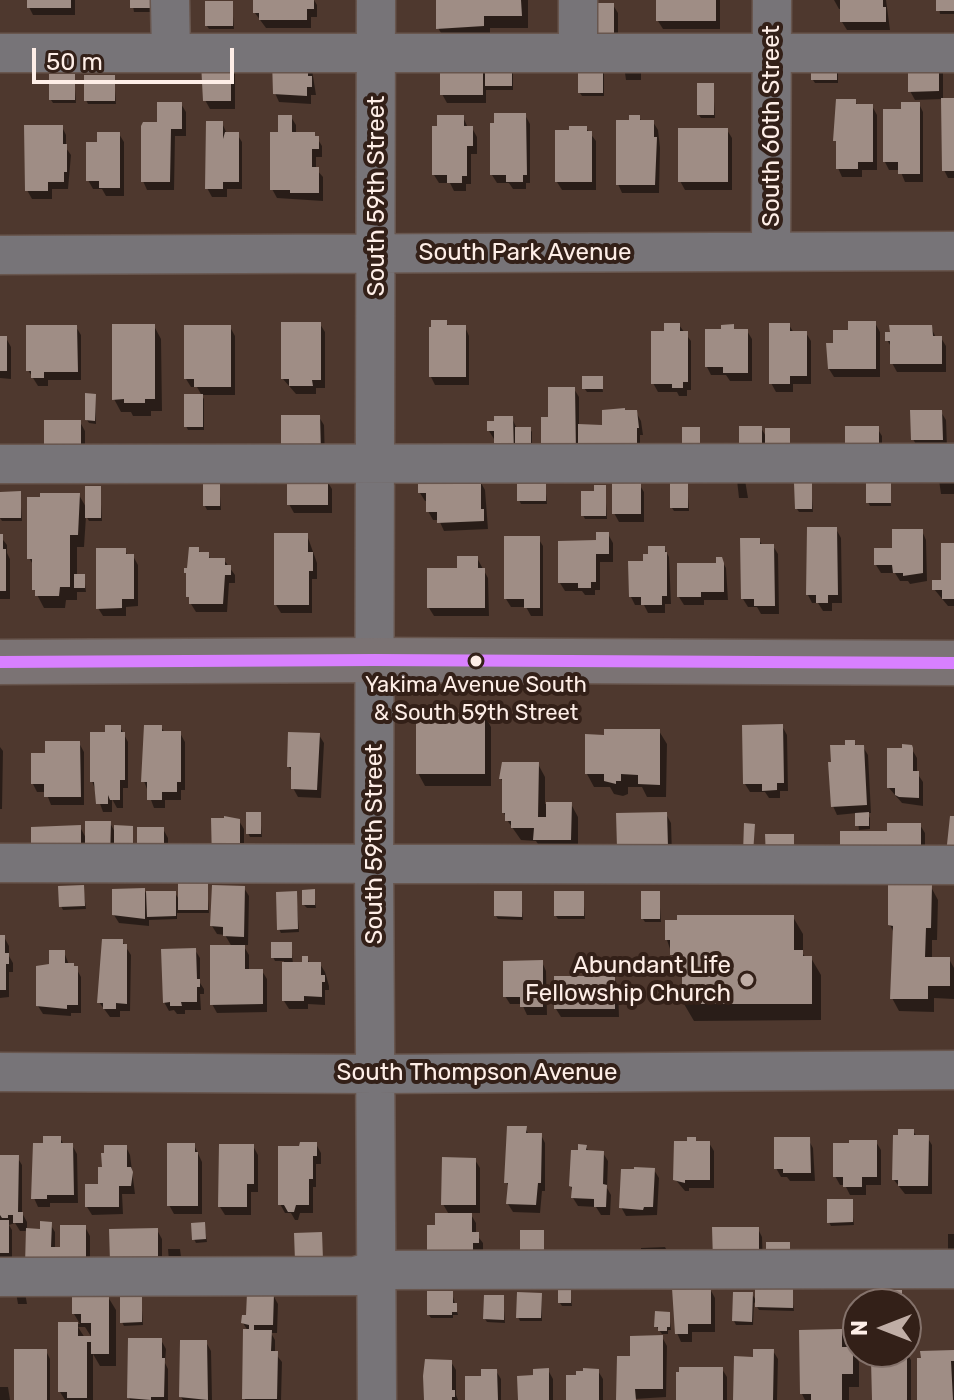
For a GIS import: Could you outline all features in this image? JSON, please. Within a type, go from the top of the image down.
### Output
[{"type":"main road","points":[[0,662],[954,663]]},
{"type":"street","points":[[170,0],[171,53]]},
{"type":"street","name":"South 59th Street","points":[[376,0],[378,254],[374,864],[377,1400]]},
{"type":"street","points":[[578,0],[578,53]]},
{"type":"street","name":"South 60th Street","points":[[771,252],[772,0]]},
{"type":"street","points":[[0,53],[954,53]]},
{"type":"street","name":"South Park Avenue","points":[[0,255],[954,251]]},
{"type":"street","points":[[0,464],[954,463]]},
{"type":"street","points":[[0,863],[954,865]]},
{"type":"street","name":"South Thompson Avenue","points":[[0,1072],[376,1074],[954,1070]]},
{"type":"street","points":[[0,1277],[355,1276],[378,1270],[954,1269]]},
{"type":"building","points":[[27,0],[71,0],[71,8],[27,8]]},
{"type":"building","points":[[130,0],[154,0],[154,8],[130,8]]},
{"type":"building","points":[[253,0],[314,0],[314,9],[307,9],[307,20],[259,20],[259,13],[253,13]]},
{"type":"building","points":[[436,0],[521,0],[522,16],[484,16],[484,26],[436,29]]},
{"type":"building","points":[[656,0],[716,0],[716,21],[656,21]]},
{"type":"building","points":[[840,0],[883,0],[886,22],[840,22]]},
{"type":"building","points":[[936,0],[954,0],[954,11],[936,11]]},
{"type":"building","points":[[205,1],[233,1],[233,26],[205,26]]},
{"type":"building","points":[[588,3],[614,3],[614,37],[589,37]]},
{"type":"building","points":[[272,60],[308,60],[312,87],[307,87],[307,96],[273,94]]},
{"type":"building","points":[[811,61],[837,61],[837,80],[811,80]]},
{"type":"building","points":[[440,62],[483,62],[483,95],[440,95]]},
{"type":"building","points":[[908,62],[939,62],[939,91],[908,92]]},
{"type":"building","points":[[201,63],[231,63],[231,101],[203,101]]},
{"type":"building","points":[[485,63],[512,63],[512,86],[485,86]]},
{"type":"building","points":[[578,63],[603,63],[603,93],[578,93]]},
{"type":"building","points":[[49,74],[75,74],[75,100],[49,100]]},
{"type":"building","points":[[84,75],[115,75],[115,101],[84,101]]},
{"type":"building","points":[[697,83],[714,83],[714,115],[697,115]]},
{"type":"building","points":[[941,98],[954,98],[954,171],[942,171]]},
{"type":"building","points":[[836,99],[856,99],[856,104],[873,104],[873,162],[858,162],[858,169],[836,169],[836,141],[833,141]]},
{"type":"building","points":[[157,102],[182,102],[182,129],[171,129],[170,182],[141,182],[141,126],[143,122],[157,122]]},
{"type":"building","points":[[901,102],[920,102],[920,174],[898,174],[898,162],[883,162],[883,109],[901,109]]},
{"type":"building","points":[[494,113],[526,113],[527,175],[523,175],[523,182],[506,182],[506,175],[490,175],[490,123],[494,123]]},
{"type":"building","points":[[278,115],[292,115],[292,132],[315,132],[315,136],[319,136],[319,149],[312,149],[312,167],[319,167],[319,193],[270,190],[270,132],[278,132]]},
{"type":"building","points":[[437,115],[464,115],[464,126],[473,126],[473,146],[467,146],[467,176],[462,176],[462,183],[447,183],[447,175],[432,175],[432,126],[437,126]]},
{"type":"building","points":[[629,115],[640,115],[640,120],[654,120],[654,137],[657,137],[655,185],[616,185],[616,120],[629,120]]},
{"type":"building","points":[[206,121],[223,121],[223,139],[225,132],[239,132],[239,182],[223,182],[223,189],[205,189]]},
{"type":"building","points":[[24,125],[63,125],[67,172],[64,172],[64,182],[48,182],[48,191],[25,191]]},
{"type":"building","points":[[569,126],[587,126],[587,131],[592,131],[592,182],[555,182],[555,130],[569,130]]},
{"type":"building","points":[[678,128],[728,128],[728,182],[678,182]]},
{"type":"building","points":[[97,132],[120,132],[120,188],[99,188],[99,181],[86,181],[86,142],[97,142]]},
{"type":"building","points":[[431,320],[447,320],[447,325],[466,325],[466,377],[429,377]]},
{"type":"building","points":[[848,321],[876,321],[876,369],[828,369],[826,343],[833,343],[833,330],[848,330]]},
{"type":"building","points":[[281,322],[321,322],[321,380],[312,380],[313,386],[289,386],[289,379],[281,379]]},
{"type":"building","points":[[664,323],[680,323],[680,331],[688,331],[688,382],[683,382],[683,388],[672,388],[672,384],[651,384],[651,331],[664,331]]},
{"type":"building","points":[[769,323],[790,323],[790,331],[807,331],[807,376],[790,376],[790,384],[769,384]]},
{"type":"building","points":[[112,324],[155,324],[155,399],[145,399],[145,403],[112,400]]},
{"type":"building","points":[[734,324],[734,329],[748,329],[748,373],[723,373],[723,367],[705,367],[705,329],[721,329],[721,325]]},
{"type":"building","points":[[26,325],[77,325],[78,372],[44,372],[44,378],[31,378],[31,371],[26,371]]},
{"type":"building","points":[[184,325],[231,325],[231,387],[194,387],[194,379],[184,379]]},
{"type":"building","points":[[889,325],[932,325],[933,336],[942,336],[942,364],[890,364],[890,341],[885,341],[885,332],[890,332]]},
{"type":"building","points":[[0,336],[7,336],[7,371],[0,371]]},
{"type":"building","points":[[582,376],[603,376],[603,389],[582,389]]},
{"type":"building","points":[[548,387],[575,387],[576,453],[541,453],[541,417],[548,417]]},
{"type":"building","points":[[85,393],[96,394],[95,421],[85,420]]},
{"type":"building","points":[[184,394],[203,394],[203,427],[184,427]]},
{"type":"building","points":[[602,410],[637,410],[637,443],[606,443],[606,450],[578,450],[578,424],[602,425]]},
{"type":"building","points":[[910,410],[942,410],[943,440],[911,440]]},
{"type":"building","points":[[281,415],[320,415],[321,454],[281,454]]},
{"type":"building","points":[[494,416],[513,416],[514,455],[494,455],[494,431],[487,431],[487,421],[494,421]]},
{"type":"building","points":[[44,420],[81,420],[81,452],[44,452]]},
{"type":"building","points":[[739,426],[762,426],[762,455],[739,455]]},
{"type":"building","points":[[845,426],[879,426],[879,456],[845,456]]},
{"type":"building","points":[[515,427],[531,427],[531,455],[515,455]]},
{"type":"building","points":[[682,427],[700,427],[700,454],[682,454]]},
{"type":"building","points":[[765,428],[790,428],[790,453],[765,453]]},
{"type":"building","points":[[866,478],[891,478],[891,503],[866,503]]},
{"type":"building","points":[[287,479],[328,479],[328,505],[287,505]]},
{"type":"building","points":[[481,479],[484,521],[437,523],[437,512],[426,512],[426,493],[418,493],[418,481]]},
{"type":"building","points":[[203,480],[220,480],[220,506],[203,506]]},
{"type":"building","points":[[670,480],[688,480],[688,508],[670,508]]},
{"type":"building","points":[[517,481],[546,481],[546,501],[517,501]]},
{"type":"building","points":[[641,481],[641,514],[612,514],[612,482]]},
{"type":"building","points":[[794,483],[812,483],[812,509],[795,509]]},
{"type":"building","points":[[594,485],[606,485],[606,516],[581,516],[581,491],[594,491]]},
{"type":"building","points":[[85,486],[101,486],[101,518],[85,518]]},
{"type":"building","points":[[21,491],[21,518],[0,518],[0,492]]},
{"type":"building","points":[[40,493],[80,493],[78,535],[70,535],[70,587],[60,587],[59,596],[35,596],[35,590],[32,590],[32,559],[27,559],[27,497],[40,497]]},
{"type":"building","points":[[807,527],[837,527],[838,595],[828,595],[828,603],[816,603],[816,595],[806,595]]},
{"type":"building","points":[[892,529],[923,529],[923,573],[903,576],[903,573],[893,573],[892,565],[874,565],[874,548],[892,548]]},
{"type":"building","points":[[596,532],[609,532],[609,554],[596,554],[596,582],[591,582],[591,588],[578,588],[578,583],[558,583],[558,541],[596,540]]},
{"type":"building","points":[[274,533],[308,533],[308,552],[313,552],[313,571],[309,571],[309,605],[274,605]]},
{"type":"building","points":[[0,534],[3,534],[3,549],[6,549],[6,591],[0,591]]},
{"type":"building","points":[[504,536],[540,536],[540,608],[524,608],[524,599],[504,599]]},
{"type":"building","points":[[740,538],[760,538],[760,544],[774,544],[775,606],[754,606],[754,599],[741,599]]},
{"type":"building","points":[[941,543],[954,543],[954,599],[942,599],[942,590],[932,590],[932,580],[941,580]]},
{"type":"building","points":[[648,546],[665,546],[667,552],[667,596],[662,596],[662,605],[641,605],[641,597],[629,597],[628,561],[643,561],[643,554],[648,554]]},
{"type":"building","points":[[189,547],[199,547],[199,552],[209,552],[209,558],[225,558],[225,565],[231,565],[231,575],[225,575],[223,604],[189,604],[184,568],[187,568]]},
{"type":"building","points":[[96,548],[126,548],[126,554],[134,554],[134,599],[122,599],[122,608],[96,609]]},
{"type":"building","points":[[457,556],[478,556],[478,568],[485,568],[485,608],[427,608],[427,568],[457,568]]},
{"type":"building","points":[[716,557],[722,557],[724,563],[724,592],[701,592],[701,597],[677,597],[677,563],[716,563]]},
{"type":"building","points":[[74,574],[85,574],[85,588],[74,588]]},
{"type":"building","points":[[416,713],[485,713],[485,774],[416,774]]},
{"type":"building","points":[[783,724],[784,783],[777,783],[777,790],[762,791],[762,784],[743,784],[742,725]]},
{"type":"building","points":[[105,725],[121,725],[121,732],[125,732],[125,780],[120,780],[120,800],[110,800],[108,795],[108,804],[96,804],[94,782],[90,782],[90,732],[105,732]]},
{"type":"building","points":[[144,725],[162,725],[162,731],[181,731],[181,782],[177,782],[177,792],[162,792],[162,800],[147,800],[147,782],[141,782]]},
{"type":"building","points":[[604,729],[660,729],[660,785],[638,784],[638,775],[621,774],[621,781],[616,781],[616,784],[604,781],[604,774],[585,774],[585,734],[604,735]]},
{"type":"building","points":[[288,732],[320,733],[317,790],[291,789],[291,767],[287,767]]},
{"type":"building","points":[[845,740],[855,740],[855,745],[864,745],[867,805],[831,807],[830,745],[845,745]]},
{"type":"building","points":[[45,741],[80,741],[81,797],[44,797],[44,784],[31,784],[31,753],[45,753]]},
{"type":"building","points":[[902,744],[912,745],[913,748],[913,771],[919,771],[919,798],[899,797],[895,795],[895,788],[887,788],[887,748],[902,748]]},
{"type":"building","points":[[502,762],[539,762],[538,817],[546,817],[546,802],[572,802],[571,840],[533,840],[534,828],[511,828],[511,821],[505,821],[505,813],[502,813],[502,779],[499,779]]},
{"type":"building","points":[[246,812],[261,812],[261,834],[246,834]]},
{"type":"building","points":[[667,812],[668,847],[617,848],[616,813]]},
{"type":"building","points":[[869,812],[869,826],[855,826],[855,813]]},
{"type":"building","points":[[224,816],[240,819],[240,848],[212,861],[211,818]]},
{"type":"building","points":[[950,816],[954,816],[954,858],[946,854]]},
{"type":"building","points":[[85,821],[111,821],[110,860],[85,859]]},
{"type":"building","points":[[744,823],[755,824],[753,854],[743,853]]},
{"type":"building","points":[[887,823],[921,823],[921,860],[840,857],[840,831],[887,831]]},
{"type":"building","points":[[81,825],[81,858],[31,856],[31,827]]},
{"type":"building","points":[[114,825],[133,826],[133,850],[114,850]]},
{"type":"building","points":[[137,827],[164,827],[164,858],[137,858]]},
{"type":"building","points":[[765,834],[794,834],[794,858],[766,859]]},
{"type":"building","points":[[178,883],[208,883],[208,910],[178,910]]},
{"type":"building","points":[[888,884],[932,885],[931,928],[926,928],[925,957],[950,957],[950,986],[928,986],[928,999],[890,999],[893,926],[888,925]]},
{"type":"building","points":[[84,885],[85,906],[59,907],[58,886]]},
{"type":"building","points":[[212,885],[245,886],[244,937],[223,936],[223,927],[210,926]]},
{"type":"building","points":[[145,888],[145,919],[112,915],[112,889]]},
{"type":"building","points":[[315,889],[315,905],[302,905],[302,890]]},
{"type":"building","points":[[146,891],[176,891],[176,916],[147,917]]},
{"type":"building","points":[[297,891],[298,929],[277,930],[276,892]]},
{"type":"building","points":[[494,891],[522,891],[522,917],[494,916]]},
{"type":"building","points":[[554,891],[584,891],[584,916],[554,916]]},
{"type":"building","points":[[641,891],[660,891],[660,919],[641,919]]},
{"type":"building","name":"Abundant Life Fellowship Church","points":[[677,915],[794,915],[794,950],[803,950],[803,956],[812,956],[812,1004],[682,1004],[682,955],[670,955],[670,940],[665,940],[665,920],[677,920]]},
{"type":"building","points":[[0,935],[5,935],[5,953],[9,953],[6,990],[0,990]]},
{"type":"building","points":[[102,939],[123,939],[123,944],[127,944],[127,1004],[116,1003],[116,1009],[103,1009],[103,1003],[97,1003]]},
{"type":"building","points":[[271,942],[292,942],[292,958],[271,958]]},
{"type":"building","points":[[210,945],[245,945],[245,969],[263,969],[263,1004],[210,1005]]},
{"type":"building","points":[[196,948],[197,979],[200,979],[197,1002],[181,1002],[182,1006],[163,1003],[161,949]]},
{"type":"building","points":[[49,950],[65,950],[65,963],[78,966],[78,1005],[67,1005],[67,1009],[36,1006],[36,966],[49,964]]},
{"type":"building","points":[[302,956],[308,956],[308,962],[321,962],[321,975],[325,975],[322,997],[304,996],[304,1001],[282,1001],[282,962],[302,962]]},
{"type":"building","points":[[543,960],[543,1007],[520,1007],[520,997],[503,997],[503,961]]},
{"type":"building","points":[[554,976],[615,976],[615,1009],[554,1009]]},
{"type":"building","points":[[507,1126],[527,1126],[526,1133],[542,1133],[541,1183],[538,1183],[536,1205],[506,1204]]},
{"type":"building","points":[[898,1129],[914,1129],[914,1135],[929,1135],[928,1186],[898,1186],[898,1180],[892,1180],[893,1135],[898,1135]]},
{"type":"building","points":[[43,1136],[61,1136],[61,1143],[73,1143],[74,1195],[47,1195],[47,1199],[31,1199],[33,1143],[43,1143]]},
{"type":"building","points":[[687,1137],[710,1141],[710,1180],[685,1180],[685,1183],[673,1180],[674,1141],[687,1141]]},
{"type":"building","points":[[774,1137],[810,1137],[811,1173],[783,1173],[783,1169],[774,1169]]},
{"type":"building","points":[[849,1140],[877,1140],[877,1177],[862,1177],[862,1187],[843,1187],[843,1177],[833,1177],[833,1143],[849,1143]]},
{"type":"building","points":[[300,1142],[317,1142],[317,1156],[313,1156],[313,1179],[309,1179],[309,1205],[296,1205],[294,1212],[288,1212],[284,1205],[278,1205],[278,1146],[299,1146]]},
{"type":"building","points":[[167,1143],[195,1143],[195,1152],[198,1152],[198,1206],[167,1206]]},
{"type":"building","points":[[219,1144],[254,1144],[254,1184],[247,1184],[247,1207],[218,1207]]},
{"type":"building","points":[[578,1144],[587,1145],[586,1150],[604,1151],[606,1207],[594,1207],[594,1199],[571,1198],[571,1150],[578,1150]]},
{"type":"building","points":[[104,1145],[127,1145],[127,1167],[131,1167],[133,1172],[131,1186],[119,1186],[119,1207],[85,1207],[85,1184],[98,1184],[98,1167],[102,1167]]},
{"type":"building","points":[[0,1155],[19,1155],[18,1212],[23,1212],[23,1223],[13,1223],[13,1215],[2,1218],[0,1215]]},
{"type":"building","points":[[442,1157],[476,1158],[476,1205],[441,1205]]},
{"type":"building","points":[[655,1168],[653,1207],[644,1207],[643,1210],[619,1208],[621,1169]]},
{"type":"building","points":[[827,1199],[853,1199],[853,1222],[827,1223]]},
{"type":"building","points":[[435,1213],[472,1213],[472,1232],[479,1232],[479,1243],[473,1243],[473,1256],[427,1256],[427,1225],[435,1225]]},
{"type":"building","points":[[0,1220],[9,1220],[9,1253],[0,1253]]},
{"type":"building","points":[[40,1221],[52,1222],[51,1247],[60,1247],[60,1225],[86,1225],[86,1258],[25,1265],[26,1228],[40,1229]]},
{"type":"building","points":[[205,1222],[206,1239],[192,1240],[191,1223]]},
{"type":"building","points":[[712,1227],[759,1227],[759,1261],[713,1261]]},
{"type":"building","points":[[158,1228],[158,1261],[110,1262],[109,1229]]},
{"type":"building","points":[[520,1230],[544,1230],[544,1259],[520,1259]]},
{"type":"building","points":[[322,1232],[323,1260],[295,1261],[294,1233]]},
{"type":"building","points":[[766,1242],[790,1242],[790,1259],[766,1259]]},
{"type":"building","points":[[711,1287],[711,1324],[688,1324],[688,1334],[675,1334],[672,1288]]},
{"type":"building","points":[[755,1288],[793,1288],[793,1308],[755,1307]]},
{"type":"building","points":[[558,1289],[571,1289],[571,1303],[558,1303]]},
{"type":"building","points":[[427,1291],[453,1291],[457,1312],[452,1312],[452,1315],[427,1315]]},
{"type":"building","points":[[72,1292],[109,1295],[109,1354],[91,1354],[91,1342],[87,1342],[87,1398],[67,1398],[67,1392],[58,1392],[58,1322],[78,1322],[78,1336],[91,1336],[91,1323],[81,1323],[81,1314],[72,1314]]},
{"type":"building","points":[[517,1292],[542,1293],[541,1318],[516,1318]]},
{"type":"building","points":[[733,1292],[753,1292],[752,1322],[732,1321]]},
{"type":"building","points":[[120,1293],[142,1293],[142,1322],[120,1323]]},
{"type":"building","points":[[247,1293],[274,1293],[273,1325],[254,1325],[254,1330],[272,1330],[271,1351],[278,1351],[277,1399],[242,1399],[243,1329],[249,1329],[249,1325],[241,1323],[242,1315],[246,1315]]},
{"type":"building","points":[[484,1295],[504,1295],[504,1320],[483,1319]]},
{"type":"building","points":[[655,1311],[670,1312],[667,1331],[658,1331],[658,1327],[654,1327]]},
{"type":"building","points":[[842,1329],[842,1368],[853,1368],[853,1374],[842,1374],[842,1400],[811,1400],[811,1394],[800,1394],[799,1330]]},
{"type":"building","points":[[663,1335],[663,1389],[635,1389],[636,1400],[616,1400],[617,1356],[630,1356],[630,1336]]},
{"type":"building","points":[[128,1338],[162,1338],[164,1397],[151,1397],[151,1400],[127,1398]]},
{"type":"building","points":[[180,1340],[207,1340],[208,1400],[179,1397]]},
{"type":"building","points":[[14,1349],[47,1349],[47,1400],[14,1400]]},
{"type":"building","points":[[753,1349],[774,1349],[773,1400],[733,1400],[734,1356],[753,1357]]},
{"type":"building","points":[[954,1350],[954,1361],[951,1361],[953,1400],[917,1400],[917,1368],[922,1368],[922,1351]]},
{"type":"building","points":[[425,1359],[452,1360],[452,1390],[455,1390],[455,1397],[452,1400],[424,1400]]},
{"type":"building","points":[[679,1367],[723,1367],[723,1400],[676,1400],[676,1372],[679,1372]]},
{"type":"building","points":[[549,1368],[549,1400],[518,1400],[517,1376],[533,1375],[533,1369]]},
{"type":"building","points":[[583,1368],[599,1369],[599,1400],[566,1400],[566,1375],[576,1375],[576,1371],[583,1371]]},
{"type":"building","points":[[871,1368],[907,1368],[907,1400],[872,1400]]},
{"type":"building","points":[[481,1369],[497,1369],[498,1400],[465,1400],[465,1376],[481,1376]]},
{"type":"transit line","points":[[0,662],[954,663]]},
{"type":"place","name":"Yakima Avenue South & South 59th Street","points":[[476,661]]},
{"type":"place","name":"Abundant Life Fellowship Church","points":[[747,980]]}]
